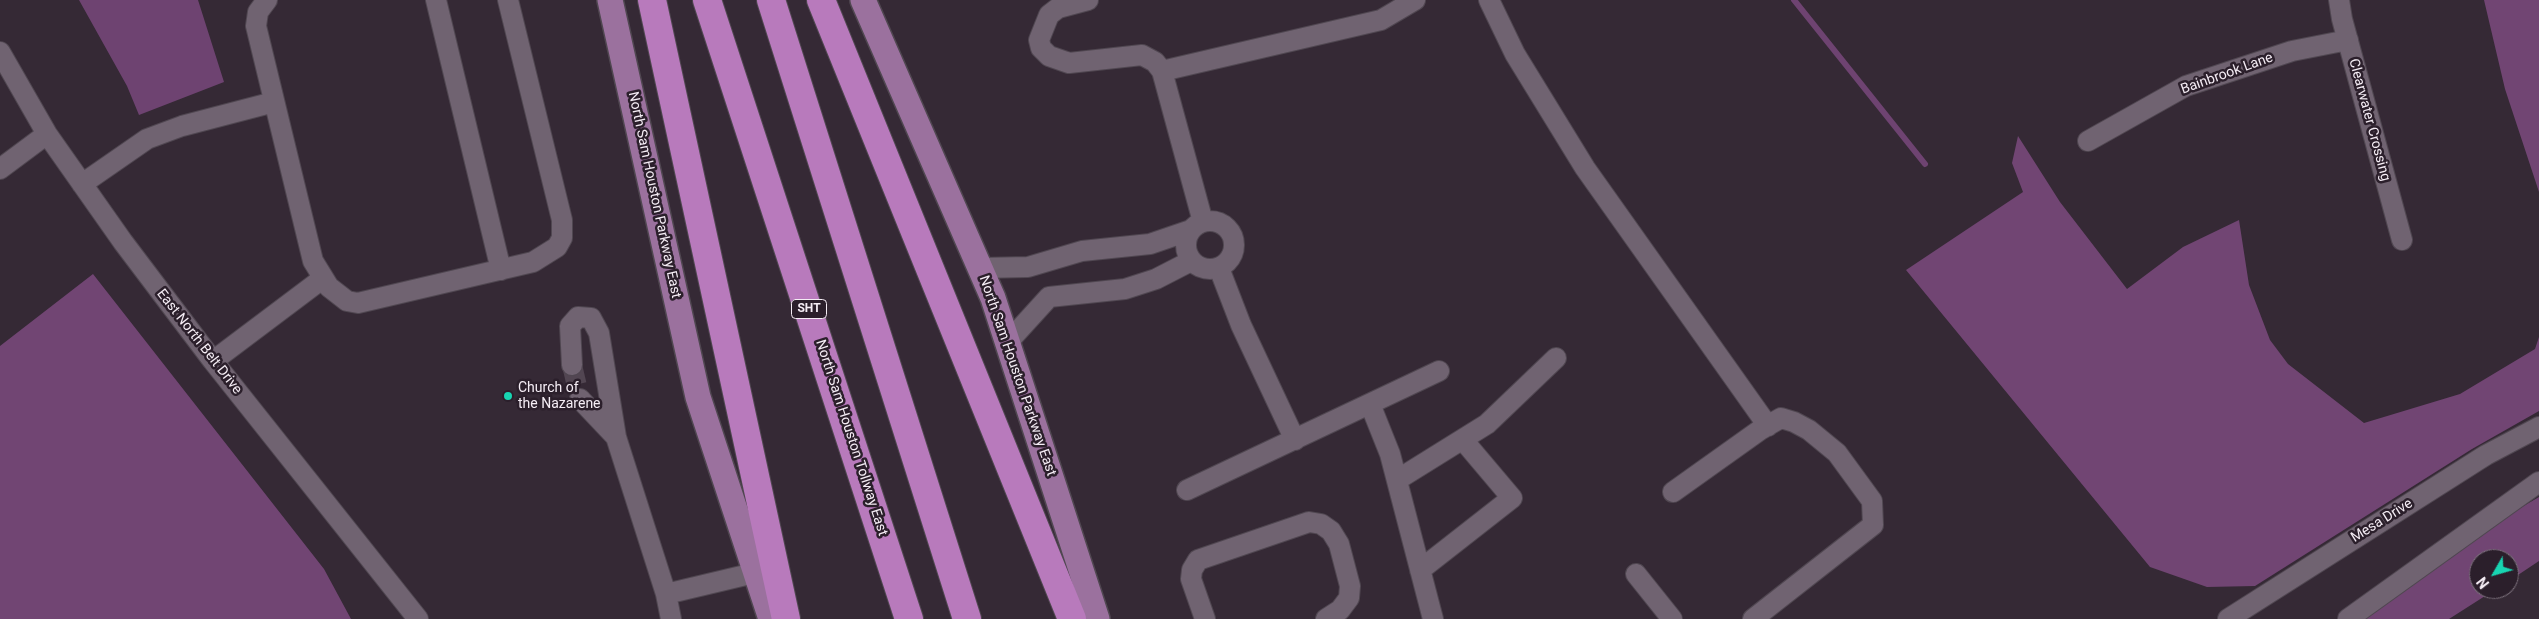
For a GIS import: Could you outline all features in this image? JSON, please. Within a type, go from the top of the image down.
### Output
[{"type":"highway","points":[[652,0],[765,570],[786,619]]},
{"type":"highway","name":"North Sam Houston Tollway East","points":[[707,0],[909,619]]},
{"type":"highway","points":[[771,0],[967,619]]},
{"type":"highway","points":[[820,0],[1072,619]]},
{"type":"main road","name":"North Sam Houston Parkway East","points":[[610,0],[698,397],[765,570],[771,619]]},
{"type":"main road","name":"North Sam Houston Parkway East","points":[[863,0],[993,298],[1097,619]]},
{"type":"street","points":[[267,0],[258,12],[256,26],[313,261],[322,279],[338,296],[358,303],[534,262],[557,247],[562,238],[563,228],[508,0]]},
{"type":"street","points":[[436,0],[501,270]]},
{"type":"street","points":[[1088,0],[1058,8],[1049,15],[1040,40],[1042,48],[1049,56],[1069,63],[1142,55],[1155,62],[1162,71],[1197,226]]},
{"type":"street","points":[[1162,71],[1381,20],[1415,0]]},
{"type":"street","points":[[1489,0],[1515,54],[1585,168],[1768,426]]},
{"type":"street","name":"Clearwater Crossing","points":[[2339,0],[2402,240]]},
{"type":"street","name":"Bainbrook Lane","points":[[2088,141],[2186,86],[2292,51],[2348,40]]},
{"type":"street","name":"East North Belt Drive","points":[[0,52],[47,134],[213,362],[418,619]]},
{"type":"street","points":[[82,184],[147,139],[182,126],[274,102]]},
{"type":"street","points":[[0,169],[47,134]]},
{"type":"street","points":[[980,268],[1028,268],[1082,251],[1150,244],[1197,226],[1218,222],[1224,226],[1234,244],[1230,258],[1219,268],[1204,269],[1191,261],[1186,249],[1187,236],[1197,226]]},
{"type":"street","points":[[1008,342],[1049,297],[1125,289],[1156,279],[1191,261]]},
{"type":"street","points":[[1219,268],[1241,324],[1295,440]]},
{"type":"street","points":[[213,362],[322,279]]},
{"type":"street","points":[[572,365],[570,326],[578,317],[591,318],[600,333],[616,437],[666,594],[671,619]]},
{"type":"street","points":[[1397,480],[1487,424],[1556,358]]},
{"type":"street","points":[[1186,490],[1439,372]]},
{"type":"street","points":[[580,400],[616,437]]},
{"type":"street","points":[[1370,404],[1390,454],[1433,619]]},
{"type":"street","points":[[1673,492],[1781,418],[1809,430],[1837,454],[1872,501],[1873,525],[1753,619]]},
{"type":"street","name":"Mesa Drive","points":[[2228,619],[2486,455],[2539,427]]},
{"type":"street","points":[[1420,570],[1512,498],[1463,440]]},
{"type":"street","points":[[2348,619],[2539,482]]},
{"type":"street","points":[[1205,619],[1191,579],[1192,570],[1198,560],[1309,522],[1321,524],[1331,531],[1339,544],[1350,586],[1349,598],[1340,610],[1326,619]]},
{"type":"street","points":[[666,594],[765,570]]},
{"type":"street","points":[[1636,574],[1672,619]]},
{"type":"shaded area","points":[[79,0],[198,0],[224,82],[139,115],[127,86]]},
{"type":"shaded area","points":[[2484,0],[2539,0],[2539,192],[2505,89]]},
{"type":"shaded area","points":[[2018,136],[2060,202],[2127,289],[2183,247],[2239,220],[2249,285],[2270,340],[2288,364],[2364,423],[2460,394],[2535,349],[2539,337],[2539,411],[2472,449],[2255,586],[2207,587],[2150,567],[1906,270],[2023,192],[2012,163]]},
{"type":"shaded area","points":[[93,274],[324,569],[351,619],[0,619],[0,346]]},
{"type":"shaded area","points":[[2539,497],[2539,561],[2519,574],[2519,549],[2469,549],[2469,599],[2480,599],[2449,619],[2360,619],[2515,511]]},
{"type":"waterway","points":[[1794,0],[1925,164]]},
{"type":"tunnel","points":[[572,365],[580,399]]},
{"type":"place","name":"Church of the Nazarene","points":[[508,396]]}]
